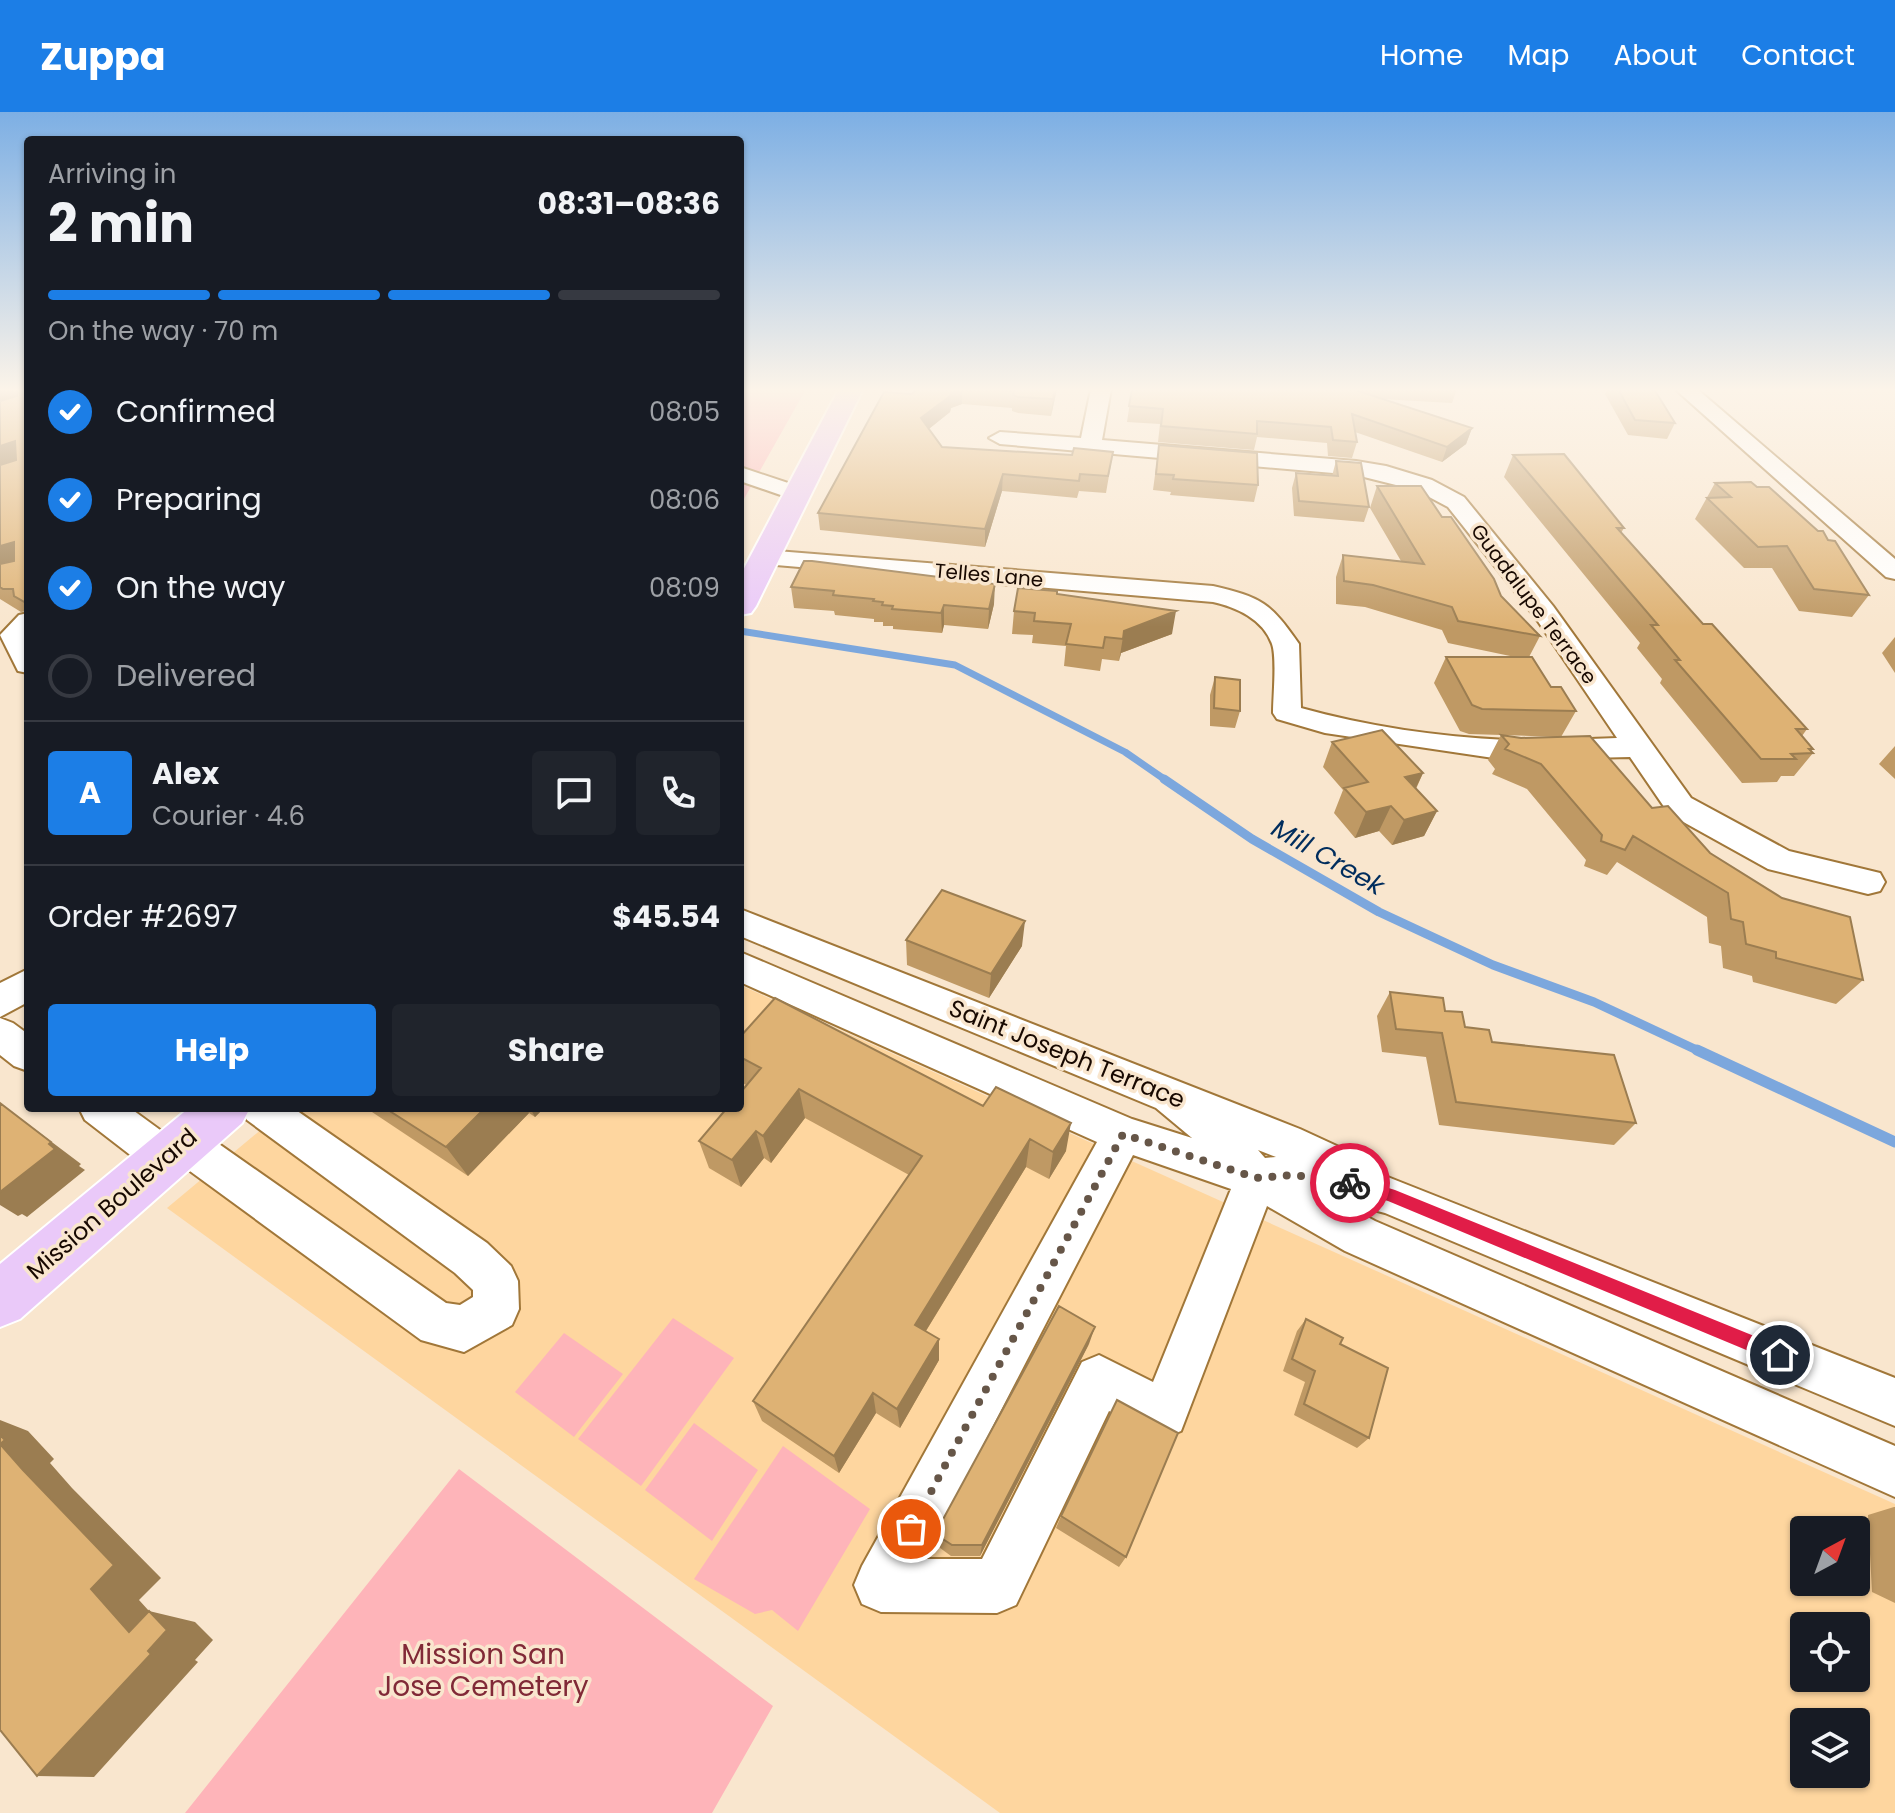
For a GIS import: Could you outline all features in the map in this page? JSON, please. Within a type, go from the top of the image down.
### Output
[{"type":"main road","points":[[744,598],[811,468]]},
{"type":"main road","name":"Mission Boulevard","points":[[0,1300],[220,1112]]},
{"type":"street","name":"Guadalupe Terrace","points":[[1358,468],[1424,485],[1456,502],[1544,612],[1680,806],[1780,861],[1868,882]]},
{"type":"street","points":[[1776,468],[1895,572]]},
{"type":"street","points":[[744,475],[798,494]]},
{"type":"street","name":"Telles Lane","points":[[764,557],[1213,594],[1245,601],[1266,617],[1286,644],[1287,713],[1325,724],[1507,750],[1639,747]]},
{"type":"street","points":[[24,624],[13,634],[24,657]]},
{"type":"street","points":[[744,959],[756,928]]},
{"type":"street","name":"Saint Joseph Terrace","points":[[756,928],[1168,1094],[1343,1168],[1390,1195]]},
{"type":"street","name":"Saint Joseph Terrace","points":[[744,968],[1123,1134],[1256,1178],[1294,1175],[1346,1182],[1390,1195],[1895,1402]]},
{"type":"street","points":[[0,1002],[24,986]]},
{"type":"street","points":[[0,1034],[24,1052]]},
{"type":"street","points":[[1168,1094],[1225,1141],[1256,1178],[1360,1236],[1895,1472]]},
{"type":"street","points":[[106,1112],[175,1151],[437,1324],[464,1329],[496,1309],[495,1281],[471,1258],[267,1112]]},
{"type":"street","points":[[1123,1134],[881,1585],[997,1586],[1099,1379],[1164,1414],[1256,1178]]},
{"type":"shaded area","points":[[744,987],[1895,1504],[1895,1813],[1000,1813],[167,1208],[282,1112],[744,1112]]},
{"type":"green space","points":[[744,468],[761,468],[744,499]]},
{"type":"green space","points":[[673,1318],[734,1358],[641,1486],[578,1439]]},
{"type":"green space","points":[[564,1333],[623,1374],[574,1437],[515,1392]]},
{"type":"green space","points":[[694,1423],[758,1470],[712,1541],[645,1490]]},
{"type":"green space","points":[[783,1446],[870,1509],[798,1631],[772,1610],[755,1614],[694,1579]]},
{"type":"green space","name":"Mission San Jose Cemetery","points":[[459,1469],[773,1706],[712,1813],[185,1813]]},
{"type":"building","points":[[0,468],[24,468],[24,602],[14,596],[13,589],[0,587],[0,564],[14,561],[14,542],[0,546]]},
{"type":"building","points":[[842,468],[1110,468],[1108,476],[1080,474],[1079,481],[1003,474],[985,529],[818,513]]},
{"type":"building","points":[[1157,468],[1257,468],[1258,485],[1173,479],[1174,475],[1156,474]]},
{"type":"building","points":[[1337,468],[1362,468],[1369,507],[1299,501],[1296,473],[1338,476]]},
{"type":"building","points":[[1524,468],[1576,468],[1624,528],[1617,528],[1703,624],[1712,624],[1807,729],[1796,729],[1813,753],[1791,754],[1796,759],[1761,759],[1675,660],[1680,660],[1651,625],[1658,625]]},
{"type":"building","points":[[1751,482],[1757,487],[1769,487],[1818,531],[1823,531],[1828,540],[1835,541],[1869,595],[1814,589],[1787,546],[1758,547],[1707,498],[1731,497],[1715,483]]},
{"type":"building","points":[[1377,486],[1421,486],[1442,517],[1451,517],[1494,579],[1501,596],[1540,636],[1458,621],[1452,607],[1373,585],[1344,581],[1343,555],[1424,564]]},
{"type":"building","points":[[804,561],[995,584],[989,609],[944,605],[941,613],[892,609],[893,606],[882,605],[883,602],[874,599],[791,587]]},
{"type":"building","points":[[1018,588],[1057,591],[1057,594],[1176,611],[1124,631],[1123,639],[1105,637],[1103,648],[1066,644],[1071,624],[1034,621],[1035,613],[1014,611]]},
{"type":"building","points":[[1446,657],[1532,657],[1551,687],[1561,687],[1576,711],[1482,709],[1472,705]]},
{"type":"building","points":[[1215,677],[1240,680],[1240,711],[1214,708]]},
{"type":"building","points":[[1382,730],[1423,773],[1405,777],[1437,811],[1404,820],[1391,806],[1366,812],[1344,788],[1368,782],[1332,742]]},
{"type":"building","points":[[1501,735],[1521,738],[1590,736],[1652,808],[1668,806],[1710,853],[1782,898],[1850,917],[1863,980],[1776,958],[1776,952],[1746,944],[1743,922],[1731,919],[1728,893],[1633,836],[1625,850],[1601,841],[1602,835],[1541,764],[1505,749],[1509,744]]},
{"type":"building","points":[[942,890],[1025,921],[991,974],[906,940]]},
{"type":"building","points":[[1390,992],[1443,998],[1445,1011],[1462,1012],[1465,1027],[1489,1030],[1492,1042],[1614,1055],[1636,1123],[1456,1102],[1442,1033],[1396,1029]]},
{"type":"building","points":[[775,998],[983,1106],[996,1087],[1071,1123],[1053,1152],[1030,1139],[915,1325],[939,1339],[897,1409],[873,1393],[834,1456],[753,1401],[922,1156],[799,1089],[763,1136],[756,1131],[732,1160],[699,1141],[724,1112],[744,1112],[744,1088],[761,1068],[744,1059],[744,1033]]},
{"type":"building","points":[[0,1103],[51,1142],[49,1144],[55,1149],[0,1192]]},
{"type":"building","points":[[391,1112],[481,1112],[446,1147]]},
{"type":"building","points":[[1059,1306],[1095,1327],[982,1545],[952,1545],[935,1534]]},
{"type":"building","points":[[1306,1319],[1343,1338],[1340,1344],[1388,1368],[1369,1438],[1304,1404],[1315,1371],[1292,1359]]},
{"type":"building","points":[[1117,1400],[1178,1433],[1126,1557],[1061,1516]]},
{"type":"building","points":[[0,1444],[114,1565],[91,1589],[129,1632],[149,1611],[167,1630],[148,1651],[151,1654],[37,1776],[0,1730]]},
{"type":"waterway","name":"Mill Creek","points":[[744,632],[955,665],[1125,752],[1167,781]]},
{"type":"waterway","name":"Mill Creek","points":[[1164,779],[1252,839],[1379,912],[1493,965],[1594,1002],[1701,1052]]},
{"type":"waterway","name":"Mill Creek","points":[[1697,1050],[1895,1142]]},
{"type":"way so far","points":[[911,1529],[1123,1134],[1256,1178],[1294,1175],[1350,1183]]},
{"type":"route","points":[[1350,1183],[1390,1195],[1780,1355]]}]
